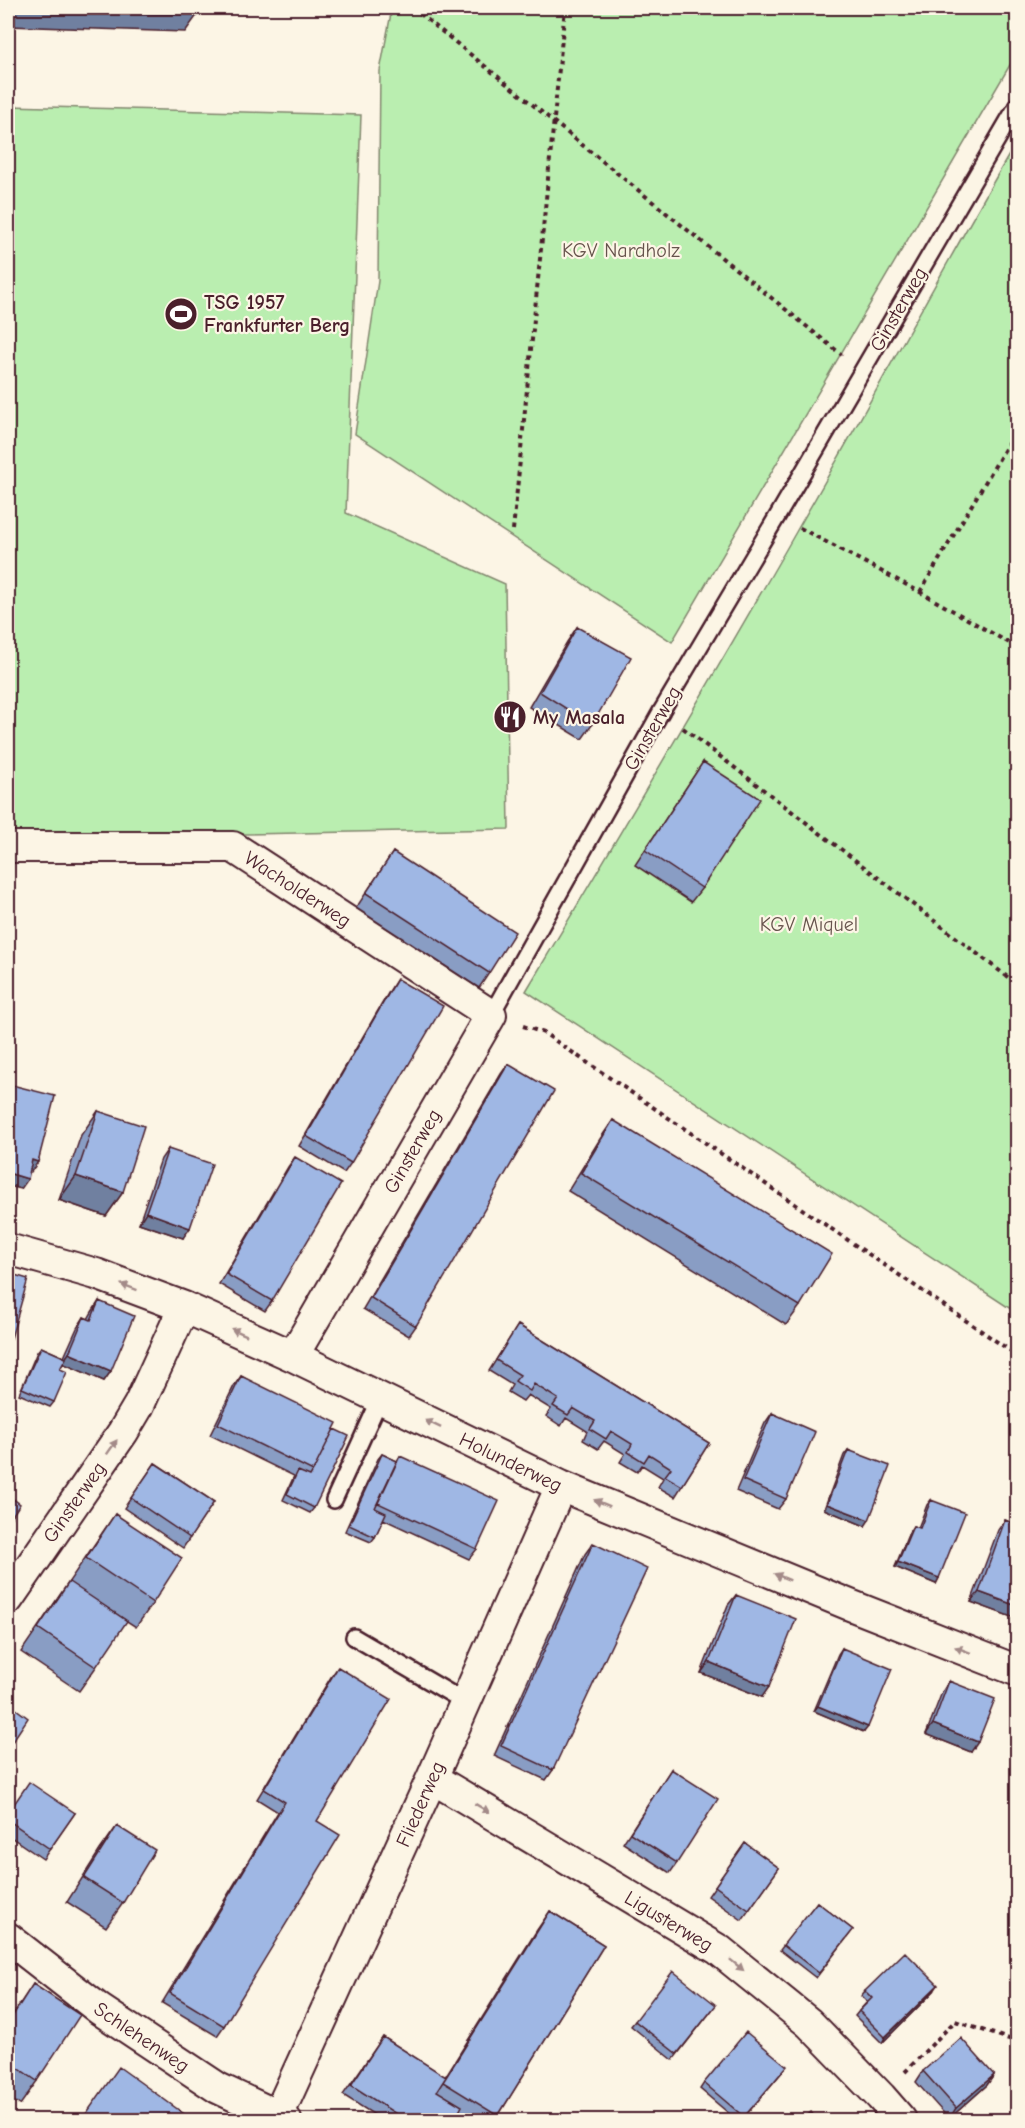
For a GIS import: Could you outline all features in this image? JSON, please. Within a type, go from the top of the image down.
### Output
[{"type":"street","name":"Wacholderweg","points":[[8,847],[233,847],[491,1015]]},
{"type":"street","name":"Ginsterweg","points":[[293,1356],[491,1015]]},
{"type":"street","name":"Holunderweg","points":[[8,1249],[96,1274],[184,1307],[293,1356],[561,1486],[839,1601],[1017,1671]]},
{"type":"street","name":"Ginsterweg","points":[[8,1599],[134,1414],[184,1307]]},
{"type":"street","name":"Fliederweg","points":[[280,2119],[561,1486]]},
{"type":"street","name":"Ligusterweg","points":[[432,1778],[719,1950],[809,2023],[881,2097],[901,2121]]},
{"type":"street","name":"Schlehenweg","points":[[8,1938],[99,2009],[208,2082],[280,2119]]},
{"type":"lane","name":"Ginsterweg","points":[[491,1015],[662,710],[1017,104]]},
{"type":"lane","points":[[334,1500],[380,1399]]},
{"type":"lane","points":[[354,1638],[465,1702]]},
{"type":"path","points":[[413,8],[554,120],[834,351],[863,368]]},
{"type":"path","points":[[513,530],[565,8]]},
{"type":"path","points":[[920,592],[1017,427]]},
{"type":"path","points":[[778,515],[1017,648]]},
{"type":"path","points":[[662,710],[1017,985]]},
{"type":"path","points":[[491,1015],[544,1033],[1017,1356]]},
{"type":"path","points":[[881,2097],[955,2021],[1017,2042]]},
{"type":"green space","name":"KGV Nardholz","points":[[392,8],[1017,8],[1017,53],[672,642],[355,434],[378,281],[380,71]]},
{"type":"green space","name":"TSG 1957 Frankfurter Berg","points":[[8,106],[361,115],[346,513],[505,584],[509,829],[244,834],[8,831]]},
{"type":"green space","name":"KGV Miquel","points":[[1017,141],[1017,1313],[526,991],[763,590]]},
{"type":"building","points":[[12,8],[198,8],[198,14]]},
{"type":"building","points":[[577,627],[631,657],[592,725],[540,692]]},
{"type":"building","points":[[703,762],[760,799],[702,888],[645,850]]},
{"type":"building","points":[[393,852],[515,932],[489,973],[366,893]]},
{"type":"building","points":[[397,979],[443,1006],[351,1163],[306,1136]]},
{"type":"building","points":[[508,1064],[554,1091],[416,1326],[371,1298]]},
{"type":"building","points":[[8,1084],[55,1096],[38,1162],[32,1160],[28,1179],[8,1173]]},
{"type":"building","points":[[98,1111],[144,1126],[123,1192],[76,1176]]},
{"type":"building","points":[[613,1120],[832,1254],[800,1306],[581,1173]]},
{"type":"building","points":[[168,1149],[212,1164],[190,1228],[146,1212]]},
{"type":"building","points":[[295,1157],[341,1184],[272,1301],[226,1274]]},
{"type":"building","points":[[8,1273],[28,1279],[8,1349]]},
{"type":"building","points":[[99,1301],[134,1316],[111,1371],[69,1353],[84,1317],[91,1320]]},
{"type":"building","points":[[518,1325],[709,1443],[682,1486],[665,1476],[671,1468],[649,1454],[644,1462],[628,1452],[632,1444],[611,1431],[606,1439],[590,1429],[595,1421],[573,1408],[568,1415],[553,1406],[558,1399],[534,1384],[530,1391],[515,1381],[520,1375],[496,1360]]},
{"type":"building","points":[[41,1347],[66,1358],[60,1369],[67,1372],[54,1402],[22,1388]]},
{"type":"building","points":[[241,1376],[337,1423],[313,1471],[218,1424]]},
{"type":"building","points":[[772,1413],[815,1432],[786,1499],[743,1480]]},
{"type":"building","points":[[334,1429],[349,1436],[314,1508],[287,1494],[298,1471],[310,1476]]},
{"type":"building","points":[[848,1450],[890,1466],[869,1520],[827,1504]]},
{"type":"building","points":[[382,1454],[397,1461],[375,1508],[386,1513],[375,1537],[349,1525]]},
{"type":"building","points":[[400,1456],[499,1501],[477,1549],[378,1503]]},
{"type":"building","points":[[155,1463],[214,1502],[190,1538],[131,1498]]},
{"type":"building","points":[[8,1495],[20,1504],[8,1522]]},
{"type":"building","points":[[931,1500],[965,1513],[939,1578],[898,1562],[913,1526],[920,1528]]},
{"type":"building","points":[[115,1514],[182,1558],[153,1603],[86,1558]]},
{"type":"building","points":[[1005,1520],[1017,1525],[1017,1606],[979,1592]]},
{"type":"building","points":[[593,1543],[647,1569],[553,1770],[501,1746]]},
{"type":"building","points":[[69,1582],[127,1621],[96,1667],[38,1628]]},
{"type":"building","points":[[736,1595],[796,1619],[769,1687],[709,1662]]},
{"type":"building","points":[[842,1648],[892,1669],[868,1727],[818,1706]]},
{"type":"building","points":[[338,1667],[391,1699],[317,1821],[340,1835],[224,2026],[170,1993],[285,1802],[264,1789]]},
{"type":"building","points":[[949,1681],[995,1699],[978,1742],[933,1724]]},
{"type":"building","points":[[8,1703],[28,1718],[8,1748]]},
{"type":"building","points":[[671,1769],[718,1799],[677,1863],[630,1833]]},
{"type":"building","points":[[29,1782],[75,1813],[50,1849],[8,1820],[8,1813]]},
{"type":"building","points":[[117,1826],[155,1850],[123,1903],[84,1878]]},
{"type":"building","points":[[745,1843],[779,1868],[749,1910],[715,1886]]},
{"type":"building","points":[[817,1902],[853,1930],[819,1973],[783,1945]]},
{"type":"building","points":[[550,1911],[604,1945],[498,2116],[443,2082]]},
{"type":"building","points":[[905,1952],[938,1985],[885,2037],[859,2011],[872,1998],[865,1991]]},
{"type":"building","points":[[673,1971],[716,2005],[677,2054],[635,2021]]},
{"type":"building","points":[[33,1984],[80,2015],[37,2081],[8,2061],[8,2023]]},
{"type":"building","points":[[746,2032],[787,2066],[744,2117],[704,2083]]},
{"type":"building","points":[[383,2037],[446,2077],[437,2091],[462,2106],[454,2121],[407,2121],[351,2085]]},
{"type":"building","points":[[961,2038],[994,2075],[956,2108],[923,2071]]},
{"type":"building","points":[[119,2067],[194,2121],[81,2121]]},
{"type":"building","points":[[811,2112],[818,2121],[801,2121]]},
{"type":"place","name":"TSG 1957 Frankfurter Berg","points":[[181,314]]},
{"type":"place","name":"My Masala","points":[[510,717]]}]
